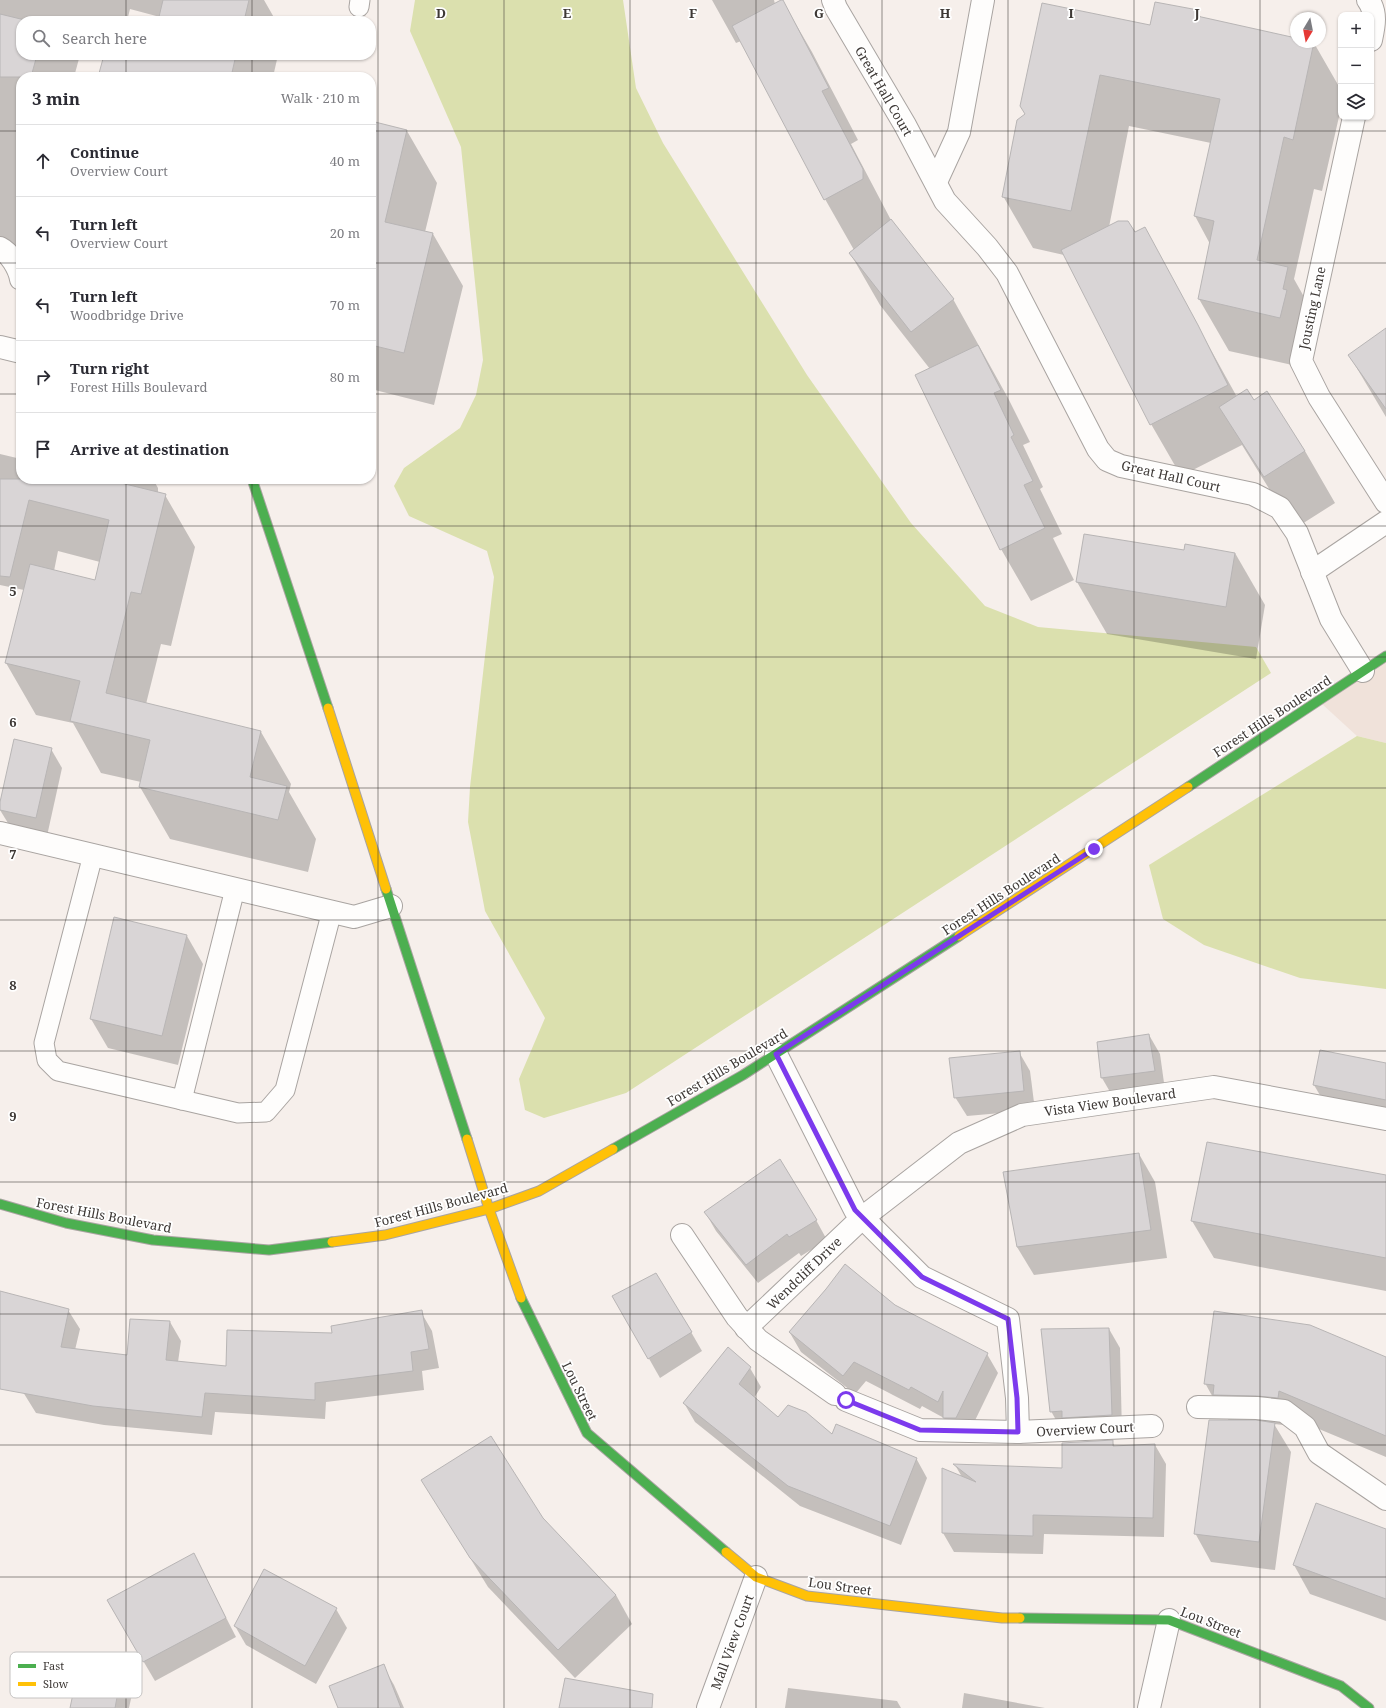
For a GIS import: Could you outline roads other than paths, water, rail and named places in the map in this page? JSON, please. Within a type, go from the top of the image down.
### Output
[{"type":"street","name":"Great Hall Court","points":[[833,0],[836,8],[936,182],[945,201],[986,247],[1007,274],[1098,449],[1108,460],[1121,466],[1253,494],[1280,508],[1296,533],[1331,619],[1363,671]]},
{"type":"street","points":[[936,182],[959,132],[983,0]]},
{"type":"street","points":[[1368,0],[1371,4],[1373,12]]},
{"type":"street","name":"Jousting Lane","points":[[1353,120],[1300,361],[1319,397],[1386,502]]},
{"type":"street","points":[[0,248],[5,251],[16,266]]},
{"type":"street","points":[[0,347],[16,351]]},
{"type":"street","name":"Lou Street","points":[[254,484],[294,602],[489,1209],[522,1301],[587,1433],[756,1577],[807,1596],[994,1617],[1169,1620],[1341,1686],[1369,1708]]},
{"type":"street","points":[[1312,572],[1386,522]]},
{"type":"street","name":"Forest Hills Boulevard","points":[[0,1204],[66,1223],[153,1240],[269,1250],[385,1235],[489,1209],[539,1191],[743,1075],[1094,849],[1386,656]]},
{"type":"street","points":[[0,833],[354,917],[391,906]]},
{"type":"street","points":[[776,1054],[855,1210],[862,1218]]},
{"type":"street","name":"Vista View Boulevard","points":[[862,1218],[959,1143],[1022,1115],[1214,1087],[1386,1119]]},
{"type":"street","name":"Overview Court","points":[[862,1218],[922,1277],[1008,1319],[1017,1398],[1018,1432]]},
{"type":"street","name":"Wendcliff Drive","points":[[746,1328],[862,1218]]},
{"type":"street","points":[[682,1235],[746,1328]]},
{"type":"street","name":"Overview Court","points":[[746,1328],[758,1340],[841,1397],[920,1430],[1018,1432],[1152,1426]]},
{"type":"street","points":[[1198,1407],[1257,1408],[1284,1411],[1305,1427],[1319,1453],[1386,1499]]},
{"type":"street","name":"Mall View Court","points":[[708,1708],[756,1577]]},
{"type":"street","points":[[1149,1708],[1169,1620]]},
{"type":"lane","points":[[94,855],[44,1043],[47,1060],[58,1071],[238,1113],[266,1112],[285,1090],[332,911]]},
{"type":"lane","points":[[182,1100],[235,889]]}]
